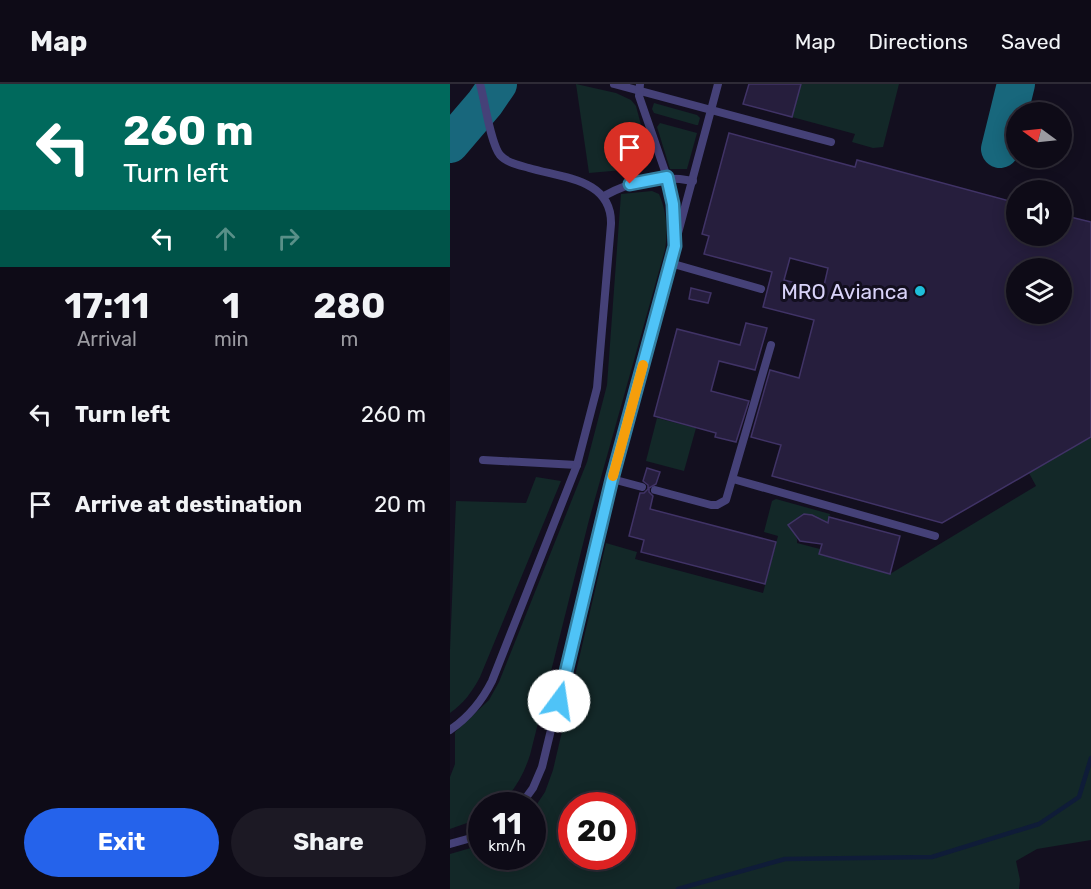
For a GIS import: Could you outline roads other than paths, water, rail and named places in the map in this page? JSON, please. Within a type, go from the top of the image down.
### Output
[{"type":"lane","points":[[450,730],[483,699],[492,681],[578,465],[597,388],[611,213],[604,196],[592,186],[514,164],[502,157],[494,143],[480,84]]},
{"type":"lane","points":[[614,84],[640,87],[711,110],[831,142]]},
{"type":"lane","points":[[530,792],[542,767],[612,479],[718,84]]},
{"type":"lane","points":[[640,87],[673,204],[675,246]]},
{"type":"lane","points":[[604,196],[630,184],[667,177],[693,181]]},
{"type":"lane","points":[[670,264],[761,289]]},
{"type":"lane","points":[[655,490],[717,505],[726,500],[771,345]]},
{"type":"lane","points":[[483,460],[578,465]]},
{"type":"lane","points":[[612,479],[642,487]]},
{"type":"lane","points":[[733,479],[935,536]]},
{"type":"lane","points":[[450,844],[468,839]]},
{"type":"waterway","points":[[678,889],[785,859],[932,857],[1039,824],[1079,797],[1091,758]]},
{"type":"place","name":"MRO Avianca","points":[[920,291]]}]
